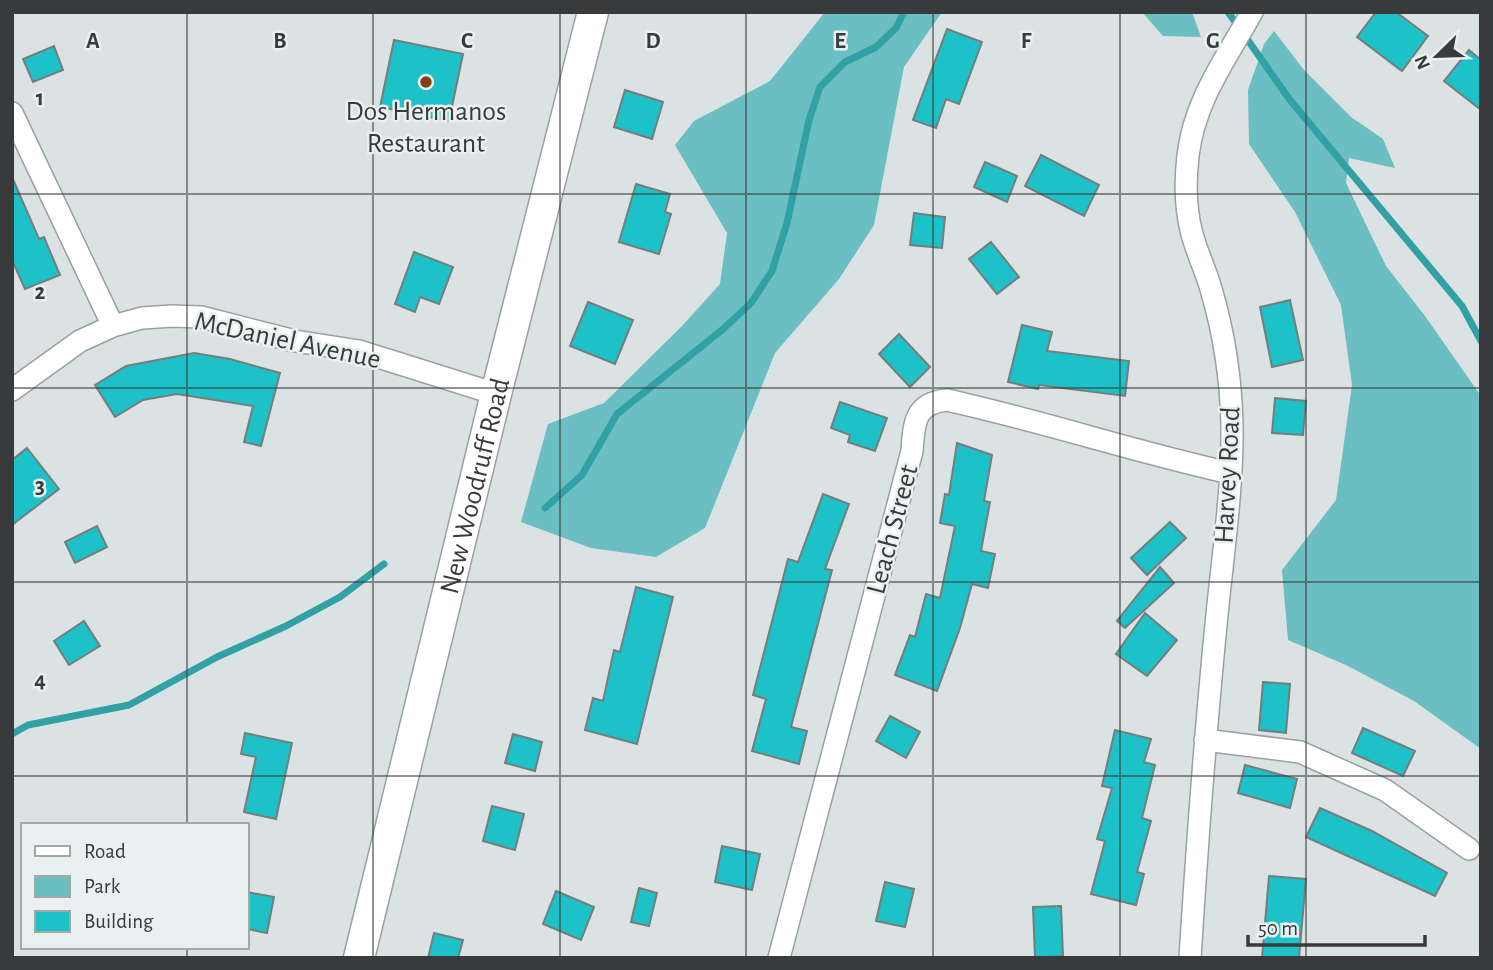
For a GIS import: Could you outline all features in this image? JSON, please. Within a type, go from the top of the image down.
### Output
[{"type":"main road","name":"New Woodruff Road","points":[[359,958],[496,394],[593,12]]},
{"type":"street","name":"Harvey Road","points":[[1190,958],[1205,740],[1232,426],[1226,355],[1211,289],[1192,234],[1185,185],[1195,121],[1206,90],[1252,13]]},
{"type":"street","points":[[12,113],[113,326]]},
{"type":"street","name":"McDaniel Avenue","points":[[12,390],[80,341],[113,326],[142,318],[172,316],[201,317],[295,341],[359,351],[496,394]]},
{"type":"street","name":"Leach Street","points":[[779,958],[908,464],[914,425],[922,410],[938,401],[947,400],[1016,416],[1156,457],[1230,473]]},
{"type":"street","points":[[1205,740],[1300,752],[1385,790],[1469,849]]},
{"type":"green space","points":[[825,12],[942,12],[904,67],[874,225],[839,279],[775,353],[705,528],[656,557],[591,548],[521,522],[548,424],[604,403],[682,326],[720,284],[727,233],[675,145],[694,121],[770,81]]},
{"type":"green space","points":[[1142,12],[1192,12],[1201,37],[1163,36]]},
{"type":"green space","points":[[1274,31],[1304,70],[1351,117],[1383,139],[1395,168],[1349,158],[1346,183],[1386,266],[1481,396],[1481,749],[1414,701],[1346,665],[1288,640],[1282,570],[1336,500],[1352,385],[1341,305],[1295,212],[1249,144],[1248,90],[1264,44]]},
{"type":"building","points":[[1376,12],[1396,12],[1428,36],[1402,71],[1357,37]]},
{"type":"building","points":[[947,29],[982,42],[959,104],[946,99],[936,128],[913,120]]},
{"type":"building","points":[[394,40],[463,54],[449,121],[380,107]]},
{"type":"building","points":[[54,46],[63,70],[33,82],[23,59]]},
{"type":"building","points":[[1469,50],[1481,60],[1481,110],[1444,81]]},
{"type":"building","points":[[625,90],[663,102],[652,139],[614,127]]},
{"type":"building","points":[[1041,155],[1099,185],[1084,216],[1025,186]]},
{"type":"building","points":[[985,162],[1017,176],[1007,202],[974,187]]},
{"type":"building","points":[[12,177],[39,239],[44,237],[60,275],[25,289],[12,260]]},
{"type":"building","points":[[636,184],[670,194],[665,212],[671,214],[659,254],[619,242]]},
{"type":"building","points":[[914,213],[945,217],[942,248],[910,245]]},
{"type":"building","points":[[991,242],[1019,277],[997,294],[969,259]]},
{"type":"building","points":[[414,252],[453,267],[439,304],[420,297],[415,312],[395,304]]},
{"type":"building","points":[[1290,300],[1303,360],[1272,367],[1260,307]]},
{"type":"building","points":[[588,302],[633,320],[615,364],[570,346]]},
{"type":"building","points":[[1022,325],[1052,332],[1047,351],[1129,361],[1125,396],[1039,385],[1038,389],[1008,382]]},
{"type":"building","points":[[899,334],[930,367],[910,387],[879,354]]},
{"type":"building","points":[[194,353],[230,359],[280,373],[261,446],[244,442],[253,406],[177,394],[143,400],[115,417],[95,385],[126,366]]},
{"type":"building","points":[[1275,398],[1306,401],[1303,435],[1272,433]]},
{"type":"building","points":[[840,402],[887,418],[875,451],[848,442],[850,435],[831,428]]},
{"type":"building","points":[[957,443],[992,455],[984,501],[990,502],[981,551],[995,554],[988,588],[972,584],[960,628],[937,691],[895,675],[910,635],[915,637],[926,594],[940,598],[955,526],[940,523],[945,494],[949,495]]},
{"type":"building","points":[[27,448],[59,489],[12,525],[12,460]]},
{"type":"building","points":[[823,494],[849,504],[825,569],[832,570],[791,727],[807,731],[799,764],[752,751],[766,699],[753,695],[788,559],[798,562]]},
{"type":"building","points":[[1170,522],[1186,538],[1147,575],[1131,558]]},
{"type":"building","points":[[97,526],[107,547],[75,563],[65,542]]},
{"type":"building","points":[[1160,567],[1174,583],[1125,628],[1117,621]]},
{"type":"building","points":[[636,587],[673,597],[637,744],[585,730],[593,698],[603,701],[614,650],[620,652]]},
{"type":"building","points":[[1145,613],[1177,640],[1147,676],[1116,654]]},
{"type":"building","points":[[84,621],[100,646],[69,665],[54,641]]},
{"type":"building","points":[[1263,682],[1290,684],[1286,733],[1259,730]]},
{"type":"building","points":[[890,716],[920,732],[906,758],[876,741]]},
{"type":"building","points":[[1363,728],[1415,751],[1403,776],[1352,753]]},
{"type":"building","points":[[1115,730],[1151,739],[1144,762],[1155,765],[1142,818],[1151,821],[1137,872],[1144,874],[1136,905],[1091,894],[1105,841],[1097,839],[1112,788],[1102,786]]},
{"type":"building","points":[[245,733],[292,743],[276,819],[244,812],[256,757],[241,754]]},
{"type":"building","points":[[513,734],[542,742],[535,771],[505,763]]},
{"type":"building","points":[[1245,765],[1297,779],[1290,808],[1238,793]]},
{"type":"building","points":[[492,806],[524,814],[515,850],[483,841]]},
{"type":"building","points":[[1320,808],[1372,831],[1447,873],[1435,896],[1306,837]]},
{"type":"building","points":[[722,846],[760,854],[752,890],[715,882]]},
{"type":"building","points":[[1269,876],[1306,879],[1299,958],[1262,958]]},
{"type":"building","points":[[885,882],[914,889],[905,927],[876,921]]},
{"type":"building","points":[[639,888],[657,893],[649,926],[631,922]]},
{"type":"building","points":[[556,891],[594,907],[581,940],[543,924]]},
{"type":"building","points":[[248,892],[274,897],[267,933],[248,929]]},
{"type":"building","points":[[1061,906],[1063,956],[1035,958],[1033,907]]},
{"type":"building","points":[[434,933],[463,940],[458,958],[428,958]]},
{"type":"waterway","points":[[545,508],[582,475],[617,414],[722,330],[751,303],[772,271],[787,223],[809,120],[820,87],[845,62],[876,47],[896,28],[904,12]]},
{"type":"waterway","points":[[1228,12],[1290,100],[1462,306],[1481,341]]},
{"type":"waterway","points":[[12,734],[28,725],[129,705],[217,657],[286,626],[340,597],[384,564]]},
{"type":"place","name":"Dos Hermanos Restaurant","points":[[426,82]]}]
